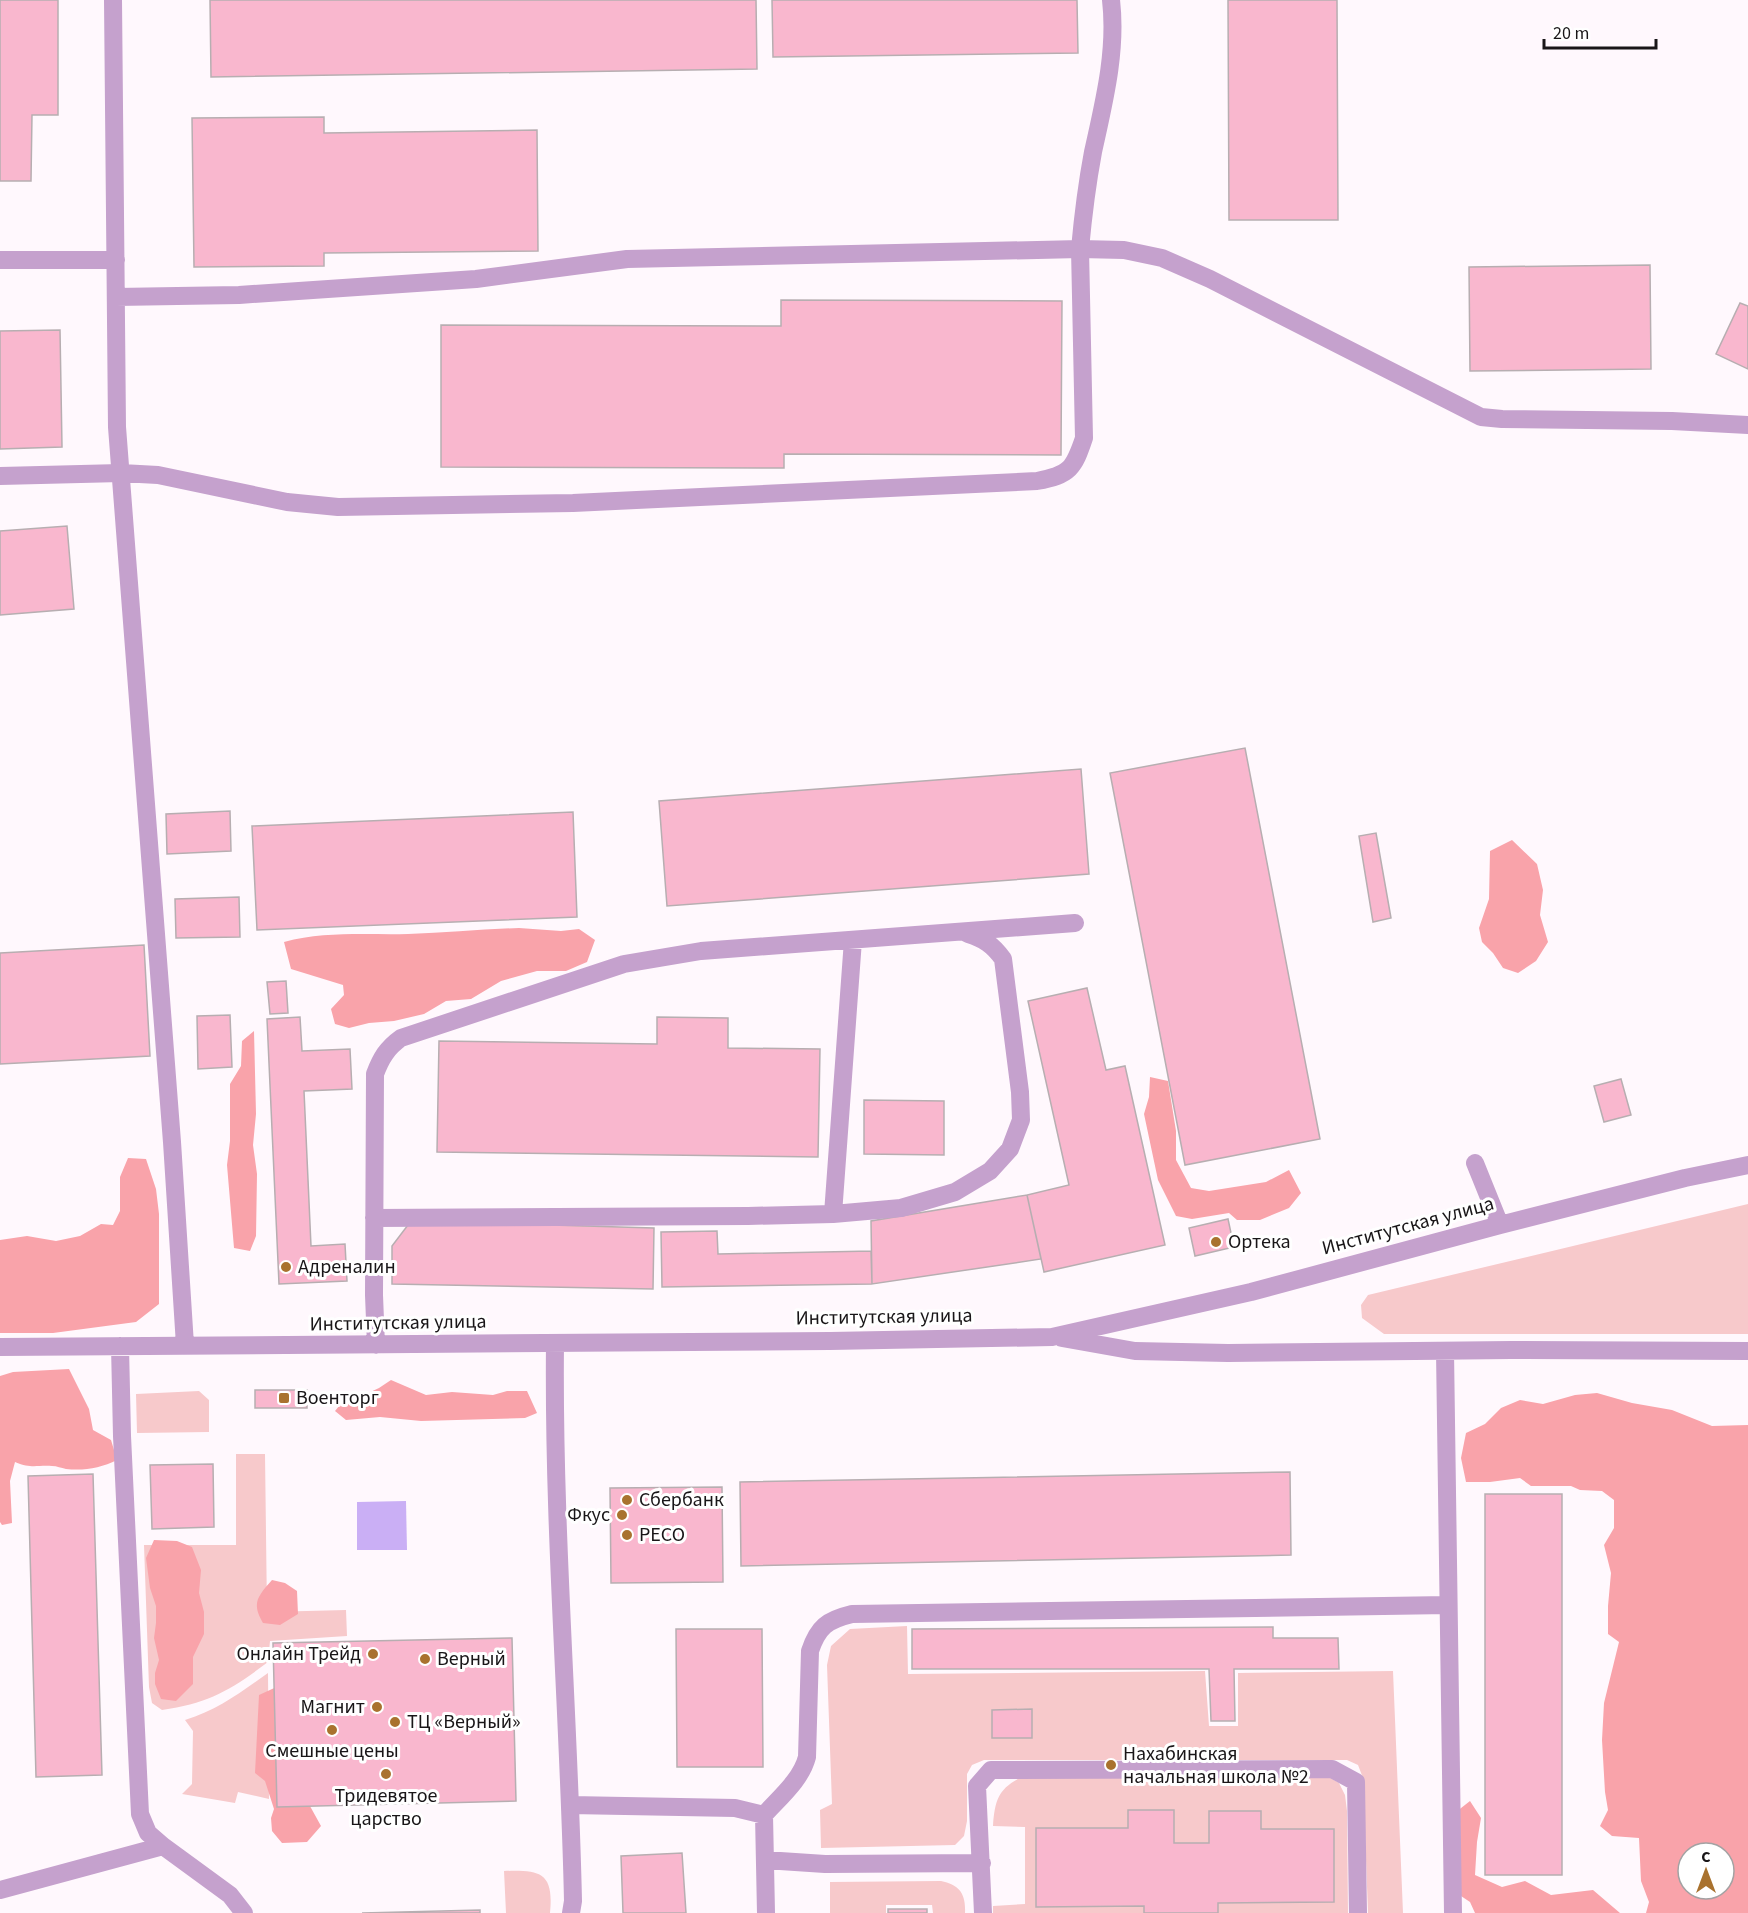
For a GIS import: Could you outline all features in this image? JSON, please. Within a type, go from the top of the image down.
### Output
[{"type":"street","points":[[113,0],[117,427],[172,1142],[185,1345]]},
{"type":"street","points":[[0,476],[121,473],[158,475],[278,501],[338,507],[585,502],[1038,481],[1059,477],[1076,462],[1084,438],[1080,249],[1089,175],[1104,105],[1112,50],[1111,0]]},
{"type":"street","points":[[116,297],[239,295],[476,279],[627,259],[1124,250],[1162,258],[1210,279],[1481,417],[1748,425]]},
{"type":"street","points":[[0,260],[116,260]]},
{"type":"street","points":[[376,1345],[375,1074],[381,1058],[391,1045],[401,1038],[624,964],[701,951],[1075,923]]},
{"type":"street","points":[[374,1218],[833,1214],[901,1208],[956,1192],[990,1171],[1010,1149],[1021,1120],[1004,959],[994,946],[982,938],[961,932]]},
{"type":"street","points":[[833,1214],[853,940]]},
{"type":"street","points":[[1475,1163],[1500,1225]]},
{"type":"street","name":"Институтская улица","points":[[0,1347],[1052,1337],[1251,1292],[1500,1225],[1685,1178],[1748,1165]]},
{"type":"street","points":[[1052,1337],[1135,1351],[1228,1353],[1748,1351]]},
{"type":"street","points":[[555,1343],[554,1431],[570,1805],[573,1900],[571,1913]]},
{"type":"street","points":[[120,1346],[122,1436],[140,1814],[148,1833],[230,1895],[244,1913]]},
{"type":"street","points":[[1445,1351],[1453,1913]]},
{"type":"street","points":[[766,1913],[764,1815],[805,1767],[810,1651],[814,1638],[822,1626],[836,1618],[852,1614],[1448,1605]]},
{"type":"street","points":[[983,1913],[977,1786],[991,1770],[1332,1769],[1356,1782],[1358,1913]]},
{"type":"street","points":[[570,1805],[735,1808],[764,1815]]},
{"type":"street","points":[[0,1890],[163,1846]]},
{"type":"street","points":[[765,1860],[825,1864],[982,1863]]},
{"type":"shaded area","points":[[1512,840],[1537,864],[1543,890],[1540,915],[1548,942],[1536,961],[1518,973],[1503,968],[1482,942],[1479,928],[1489,899],[1490,851]]},
{"type":"shaded area","points":[[519,928],[561,931],[579,929],[595,940],[587,962],[566,971],[537,971],[501,981],[471,999],[446,1001],[424,1014],[349,1028],[335,1024],[331,1009],[344,995],[343,985],[291,969],[284,942],[330,935]]},
{"type":"shaded area","points":[[254,1031],[256,1114],[253,1145],[257,1174],[256,1236],[250,1251],[234,1248],[227,1165],[230,1141],[230,1084],[241,1066],[242,1041]]},
{"type":"shaded area","points":[[1150,1077],[1168,1081],[1176,1131],[1176,1160],[1191,1188],[1209,1191],[1266,1182],[1289,1170],[1301,1193],[1289,1208],[1260,1220],[1237,1220],[1229,1213],[1192,1219],[1176,1216],[1158,1180],[1144,1114],[1149,1097]]},
{"type":"shaded area","points":[[128,1158],[146,1159],[156,1189],[159,1214],[159,1304],[136,1322],[53,1333],[0,1333],[0,1240],[27,1236],[56,1241],[80,1236],[101,1224],[113,1225],[120,1211],[120,1177]]},
{"type":"shaded area","points":[[1748,1204],[1748,1334],[1384,1334],[1362,1318],[1361,1305],[1368,1295]]},
{"type":"shaded area","points":[[69,1369],[89,1409],[93,1430],[111,1440],[117,1460],[99,1467],[79,1470],[54,1466],[30,1466],[15,1462],[10,1481],[12,1523],[2,1525],[0,1522],[0,1376],[13,1372]]},
{"type":"shaded area","points":[[391,1380],[426,1395],[452,1392],[493,1395],[507,1391],[527,1391],[537,1413],[525,1418],[421,1421],[380,1417],[346,1420],[335,1411],[344,1400],[366,1394]]},
{"type":"shaded area","points":[[199,1391],[209,1400],[209,1432],[137,1433],[136,1394]]},
{"type":"shaded area","points":[[1597,1393],[1632,1403],[1672,1410],[1712,1426],[1748,1425],[1748,1913],[1646,1913],[1649,1902],[1641,1881],[1639,1838],[1612,1836],[1600,1826],[1608,1810],[1602,1740],[1604,1703],[1619,1642],[1608,1634],[1611,1573],[1604,1545],[1614,1528],[1614,1500],[1602,1491],[1580,1490],[1571,1486],[1531,1486],[1520,1478],[1466,1482],[1461,1458],[1466,1433],[1485,1424],[1501,1408],[1520,1400],[1543,1404],[1575,1395]]},
{"type":"shaded area","points":[[236,1454],[265,1454],[267,1612],[346,1610],[347,1636],[270,1641],[268,1662],[231,1688],[206,1699],[162,1710],[152,1703],[149,1687],[144,1545],[236,1545]]},
{"type":"shaded area","points":[[406,1501],[407,1550],[357,1550],[357,1502]]},
{"type":"shaded area","points":[[154,1540],[177,1541],[192,1547],[201,1570],[199,1593],[204,1612],[204,1634],[193,1657],[193,1684],[176,1701],[161,1699],[155,1684],[155,1673],[159,1660],[154,1638],[156,1606],[150,1588],[146,1558]]},
{"type":"shaded area","points":[[272,1580],[285,1583],[297,1591],[298,1614],[280,1625],[263,1623],[257,1610],[260,1595]]},
{"type":"shaded area","points":[[907,1626],[908,1674],[1205,1671],[1209,1726],[1238,1726],[1238,1673],[1393,1671],[1403,1913],[1368,1913],[1363,1778],[1358,1765],[1347,1760],[984,1760],[972,1765],[967,1774],[967,1821],[964,1836],[955,1845],[821,1848],[820,1810],[832,1804],[827,1665],[831,1646],[850,1629]]},
{"type":"shaded area","points":[[268,1673],[269,1799],[238,1792],[235,1803],[182,1794],[192,1784],[193,1731],[185,1720],[219,1706]]},
{"type":"shaded area","points":[[283,1684],[300,1788],[321,1826],[307,1842],[282,1843],[272,1831],[271,1818],[274,1809],[265,1781],[255,1773],[259,1695]]},
{"type":"shaded area","points":[[1026,1775],[1329,1777],[1339,1783],[1345,1795],[1348,1913],[1218,1913],[1218,1903],[1334,1902],[1334,1829],[1261,1829],[1261,1811],[1209,1811],[1209,1843],[1174,1843],[1174,1810],[1128,1810],[1128,1828],[1037,1828],[1036,1906],[1144,1906],[1144,1913],[993,1913],[993,1906],[1025,1904],[1025,1827],[993,1826],[995,1808],[1000,1794],[1010,1784]]},
{"type":"shaded area","points":[[1470,1801],[1481,1818],[1475,1875],[1502,1887],[1525,1881],[1551,1895],[1593,1890],[1620,1913],[1475,1913],[1470,1902],[1455,1892],[1456,1812]]},
{"type":"shaded area","points":[[504,1871],[527,1871],[542,1876],[550,1889],[550,1913],[506,1913]]},
{"type":"shaded area","points":[[941,1881],[957,1888],[963,1895],[965,1913],[933,1913],[932,1905],[886,1905],[886,1913],[830,1913],[830,1882]]},
{"type":"building","points":[[0,0],[58,0],[58,115],[32,115],[31,181],[0,181]]},
{"type":"building","points":[[210,0],[756,0],[757,69],[211,77]]},
{"type":"building","points":[[772,0],[1077,0],[1078,53],[773,57]]},
{"type":"building","points":[[1228,0],[1337,0],[1338,220],[1229,220]]},
{"type":"building","points":[[324,117],[324,133],[537,130],[538,251],[324,253],[324,266],[194,267],[192,118]]},
{"type":"building","points":[[1650,265],[1651,369],[1470,371],[1469,267]]},
{"type":"building","points":[[781,300],[1062,301],[1061,455],[784,454],[784,468],[441,467],[441,325],[781,326]]},
{"type":"building","points":[[1740,303],[1748,306],[1748,369],[1716,354]]},
{"type":"building","points":[[60,330],[62,447],[0,449],[0,331]]},
{"type":"building","points":[[67,526],[74,609],[0,615],[0,531]]},
{"type":"building","points":[[1245,748],[1320,1139],[1185,1165],[1110,773]]},
{"type":"building","points":[[1081,769],[1089,874],[667,906],[659,801]]},
{"type":"building","points":[[230,811],[231,851],[167,854],[166,814]]},
{"type":"building","points":[[573,812],[577,917],[257,930],[252,826]]},
{"type":"building","points":[[1376,833],[1391,918],[1373,922],[1359,836]]},
{"type":"building","points":[[239,897],[240,937],[176,938],[175,899]]},
{"type":"building","points":[[144,945],[150,1056],[0,1064],[0,953]]},
{"type":"building","points":[[286,981],[288,1013],[270,1014],[267,982]]},
{"type":"building","points":[[1087,988],[1106,1070],[1125,1066],[1165,1245],[1044,1272],[1027,1195],[1069,1185],[1028,1001]]},
{"type":"building","points":[[230,1015],[232,1067],[198,1069],[197,1016]]},
{"type":"building","points":[[300,1017],[302,1051],[350,1049],[352,1089],[304,1091],[311,1246],[345,1244],[347,1281],[279,1284],[267,1019]]},
{"type":"building","points":[[657,1017],[728,1018],[728,1048],[820,1049],[818,1157],[437,1152],[439,1041],[657,1044]]},
{"type":"building","points":[[1621,1079],[1631,1115],[1604,1122],[1594,1086]]},
{"type":"building","points":[[864,1100],[944,1101],[944,1155],[864,1154]]},
{"type":"building","points":[[1027,1195],[1041,1259],[872,1284],[871,1221]]},
{"type":"building","points":[[1228,1219],[1234,1247],[1195,1256],[1189,1228]]},
{"type":"building","points":[[411,1221],[654,1228],[653,1289],[392,1284],[392,1246]]},
{"type":"building","points":[[717,1231],[718,1254],[871,1251],[872,1284],[662,1287],[661,1232]]},
{"type":"building","points":[[255,1390],[307,1390],[307,1408],[255,1408]]},
{"type":"building","points":[[213,1464],[214,1527],[152,1529],[150,1465]]},
{"type":"building","points":[[1290,1472],[1291,1555],[741,1566],[740,1482]]},
{"type":"building","points":[[93,1474],[102,1775],[36,1777],[28,1476]]},
{"type":"building","points":[[722,1487],[723,1582],[611,1583],[610,1488]]},
{"type":"building","points":[[1485,1494],[1562,1494],[1562,1875],[1485,1875]]},
{"type":"building","points":[[1273,1627],[1273,1638],[1338,1638],[1339,1669],[1234,1669],[1235,1721],[1211,1721],[1209,1669],[912,1669],[912,1629]]},
{"type":"building","points":[[676,1629],[762,1629],[763,1767],[677,1767]]},
{"type":"building","name":"ТЦ «Верный»","points":[[512,1638],[516,1801],[277,1807],[273,1643]]},
{"type":"building","points":[[1032,1709],[1032,1738],[992,1738],[992,1710]]},
{"type":"building","points":[[1128,1810],[1174,1810],[1174,1843],[1209,1843],[1209,1811],[1261,1811],[1261,1829],[1334,1829],[1334,1902],[1218,1903],[1218,1913],[1144,1913],[1144,1906],[1036,1907],[1036,1828],[1128,1828]]},
{"type":"building","points":[[682,1853],[686,1913],[623,1913],[621,1856]]},
{"type":"building","points":[[888,1909],[927,1909],[927,1913],[888,1913]]},
{"type":"building","points":[[480,1910],[480,1913],[362,1913]]},
{"type":"place","name":"Ортека","points":[[1216,1242]]},
{"type":"place","name":"Адреналин","points":[[286,1267]]},
{"type":"place","name":"Военторг","points":[[284,1398]]},
{"type":"place","name":"Сбербанк","points":[[627,1500]]},
{"type":"place","name":"Фкус","points":[[622,1515]]},
{"type":"place","name":"РЕСО","points":[[627,1535]]},
{"type":"place","name":"Онлайн Трейд","points":[[373,1654]]},
{"type":"place","name":"Верный","points":[[425,1659]]},
{"type":"place","name":"Магнит","points":[[377,1707]]},
{"type":"place","name":"ТЦ «Верный»","points":[[395,1722]]},
{"type":"place","name":"Смешные цены","points":[[332,1730]]},
{"type":"place","name":"Нахабинская начальная школа №2","points":[[1111,1765]]},
{"type":"place","name":"Тридевятое царство","points":[[386,1774]]}]
